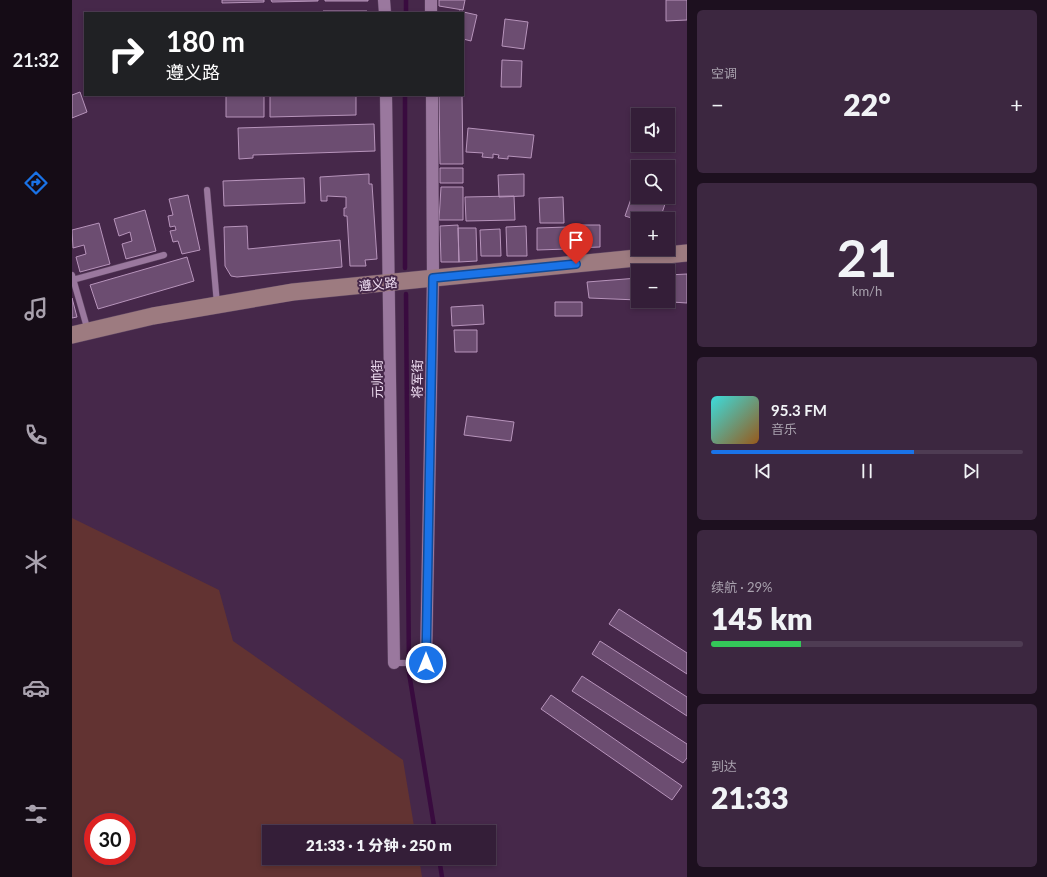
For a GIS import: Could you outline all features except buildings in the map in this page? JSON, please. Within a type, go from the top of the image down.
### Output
[{"type":"street","points":[[384,0],[385,12]]},
{"type":"street","points":[[431,0],[431,12]]},
{"type":"street","name":"元帅街","points":[[386,96],[396,663]]},
{"type":"street","name":"将军街","points":[[422,663],[433,278],[432,96]]},
{"type":"street","name":"遵义路","points":[[80,333],[217,304],[293,292],[687,253]]},
{"type":"lane","points":[[207,190],[217,304]]},
{"type":"lane","points":[[80,333],[72,278],[164,255]]},
{"type":"lane","points":[[396,663],[422,663]]},
{"type":"shaded area","points":[[72,518],[219,590],[233,641],[403,760],[414,825],[262,825],[262,865],[420,865],[422,877],[72,877]]},
{"type":"waterway","points":[[406,0],[406,12]]},
{"type":"waterway","points":[[405,96],[405,268]]},
{"type":"waterway","points":[[406,294],[409,673],[434,825]]},
{"type":"waterway","points":[[440,865],[442,877]]},
{"type":"route","points":[[426,663],[426,570],[433,278],[576,264]]}]
